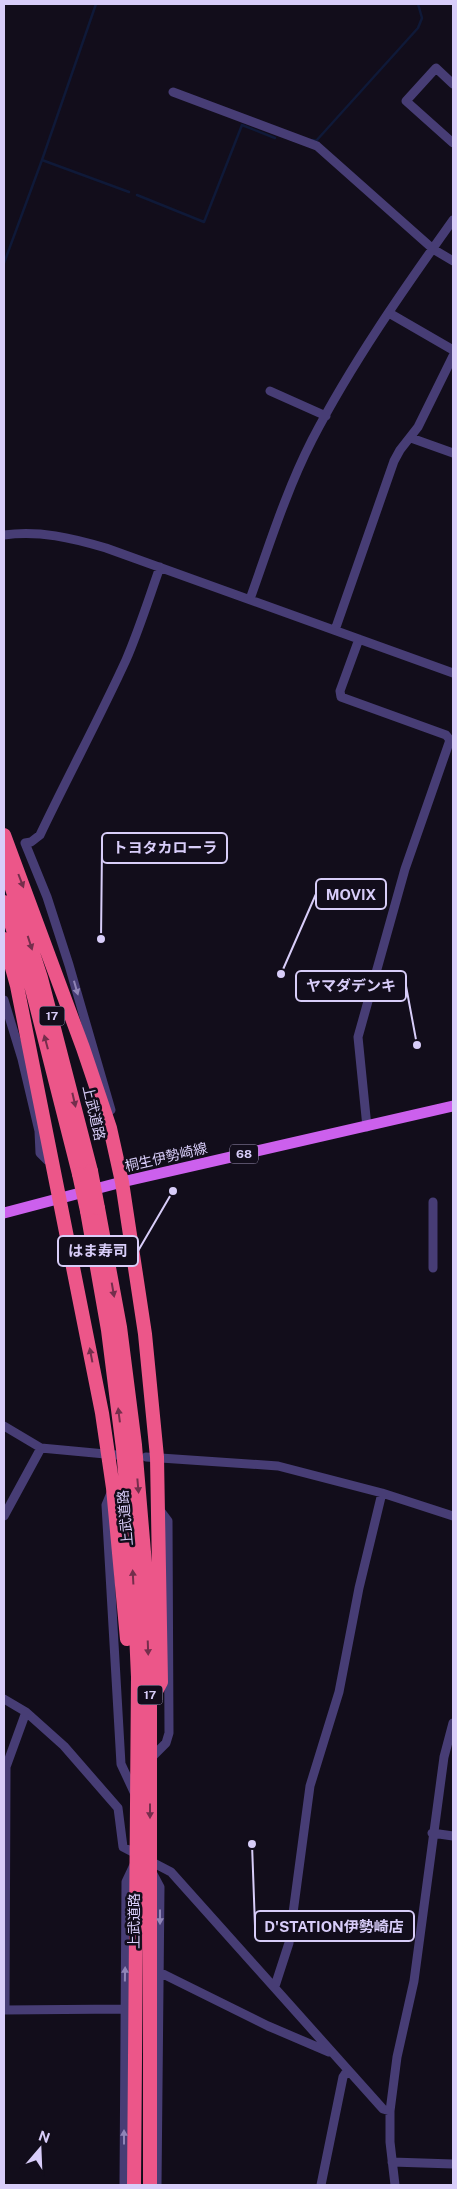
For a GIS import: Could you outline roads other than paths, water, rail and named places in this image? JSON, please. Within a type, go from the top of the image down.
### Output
[{"type":"highway","points":[[4,835],[83,1048],[110,1128],[122,1182],[145,1334],[151,1457],[158,1506],[160,1682],[150,1702]]},
{"type":"highway","name":"上武道路","points":[[4,864],[41,978],[120,1327],[135,1445],[145,1564],[150,1702],[150,2185]]},
{"type":"highway","name":"上武道路","points":[[4,902],[31,984],[85,1173]]},
{"type":"highway","points":[[4,939],[16,986],[53,1162],[58,1198],[112,1454],[113,1488],[137,1734]]},
{"type":"highway","name":"上武道路","points":[[92,1209],[123,1449],[134,1584],[138,1677],[135,1859],[134,2185]]},
{"type":"main road","name":"桐生伊勢崎線","points":[[4,1213],[122,1182],[453,1106]]},
{"type":"street","points":[[452,138],[406,101],[436,68],[453,84]]},
{"type":"street","points":[[173,92],[317,146],[433,249],[453,261]]},
{"type":"street","points":[[250,599],[294,480],[326,416],[389,313],[453,220]]},
{"type":"street","points":[[389,313],[453,350]]},
{"type":"street","points":[[335,630],[394,461],[400,450],[411,438],[453,356]]},
{"type":"street","points":[[270,391],[326,416]]},
{"type":"street","points":[[411,438],[453,454]]},
{"type":"street","points":[[4,535],[40,534],[62,536],[106,548],[453,673]]},
{"type":"street","points":[[110,1128],[111,1110],[69,965],[47,896],[25,843],[31,842],[40,835],[78,763],[90,730],[129,652],[160,567]]},
{"type":"street","points":[[359,639],[339,695],[446,735],[450,740],[405,869],[358,1037],[367,1127]]},
{"type":"street","points":[[4,1000],[22,1059],[38,1131],[40,1153],[47,1160],[53,1162]]},
{"type":"street","points":[[433,1202],[434,1268]]},
{"type":"street","points":[[4,1426],[40,1448],[112,1454]]},
{"type":"street","points":[[4,1516],[40,1448]]},
{"type":"street","points":[[151,1457],[278,1466],[382,1493],[453,1516]]},
{"type":"street","points":[[113,1488],[106,1505],[121,1764],[136,1796]]},
{"type":"street","points":[[275,1986],[289,1944],[310,1786],[339,1692],[358,1588],[382,1493]]},
{"type":"street","points":[[150,1759],[166,1744],[169,1733],[168,1521],[158,1506]]},
{"type":"street","points":[[4,1699],[26,1712],[64,1746],[118,1808],[122,1847],[135,1859],[171,1872],[275,1986],[347,2071],[383,2109],[390,2111]]},
{"type":"street","points":[[26,1712],[6,1767],[4,2010],[125,2009]]},
{"type":"street","points":[[395,2185],[390,2142],[390,2111],[397,2057],[414,1981],[432,1833],[444,1757],[453,1722]]},
{"type":"street","points":[[432,1833],[453,1836]]},
{"type":"street","points":[[124,2185],[126,1882],[135,1859]]},
{"type":"street","points":[[150,1866],[160,1887],[157,2185]]},
{"type":"street","points":[[159,1972],[268,2026],[331,2053]]},
{"type":"street","points":[[125,1997],[136,1983]]},
{"type":"street","points":[[321,2185],[343,2077],[347,2071]]},
{"type":"street","points":[[392,2162],[453,2164]]},
{"type":"waterway","points":[[4,263],[96,4]]},
{"type":"waterway","points":[[313,140],[316,141],[418,28],[422,18],[418,4]]},
{"type":"waterway","points":[[137,195],[204,222],[242,125],[275,138]]},
{"type":"waterway","points":[[42,160],[129,192]]},
{"type":"place","name":"トヨタカローラ","points":[[101,939]]},
{"type":"place","name":"MOVIX","points":[[281,974]]},
{"type":"place","name":"ヤマダデンキ","points":[[417,1045]]},
{"type":"place","name":"はま寿司","points":[[173,1191]]},
{"type":"place","name":"D'STATION伊勢崎店","points":[[252,1844]]}]
